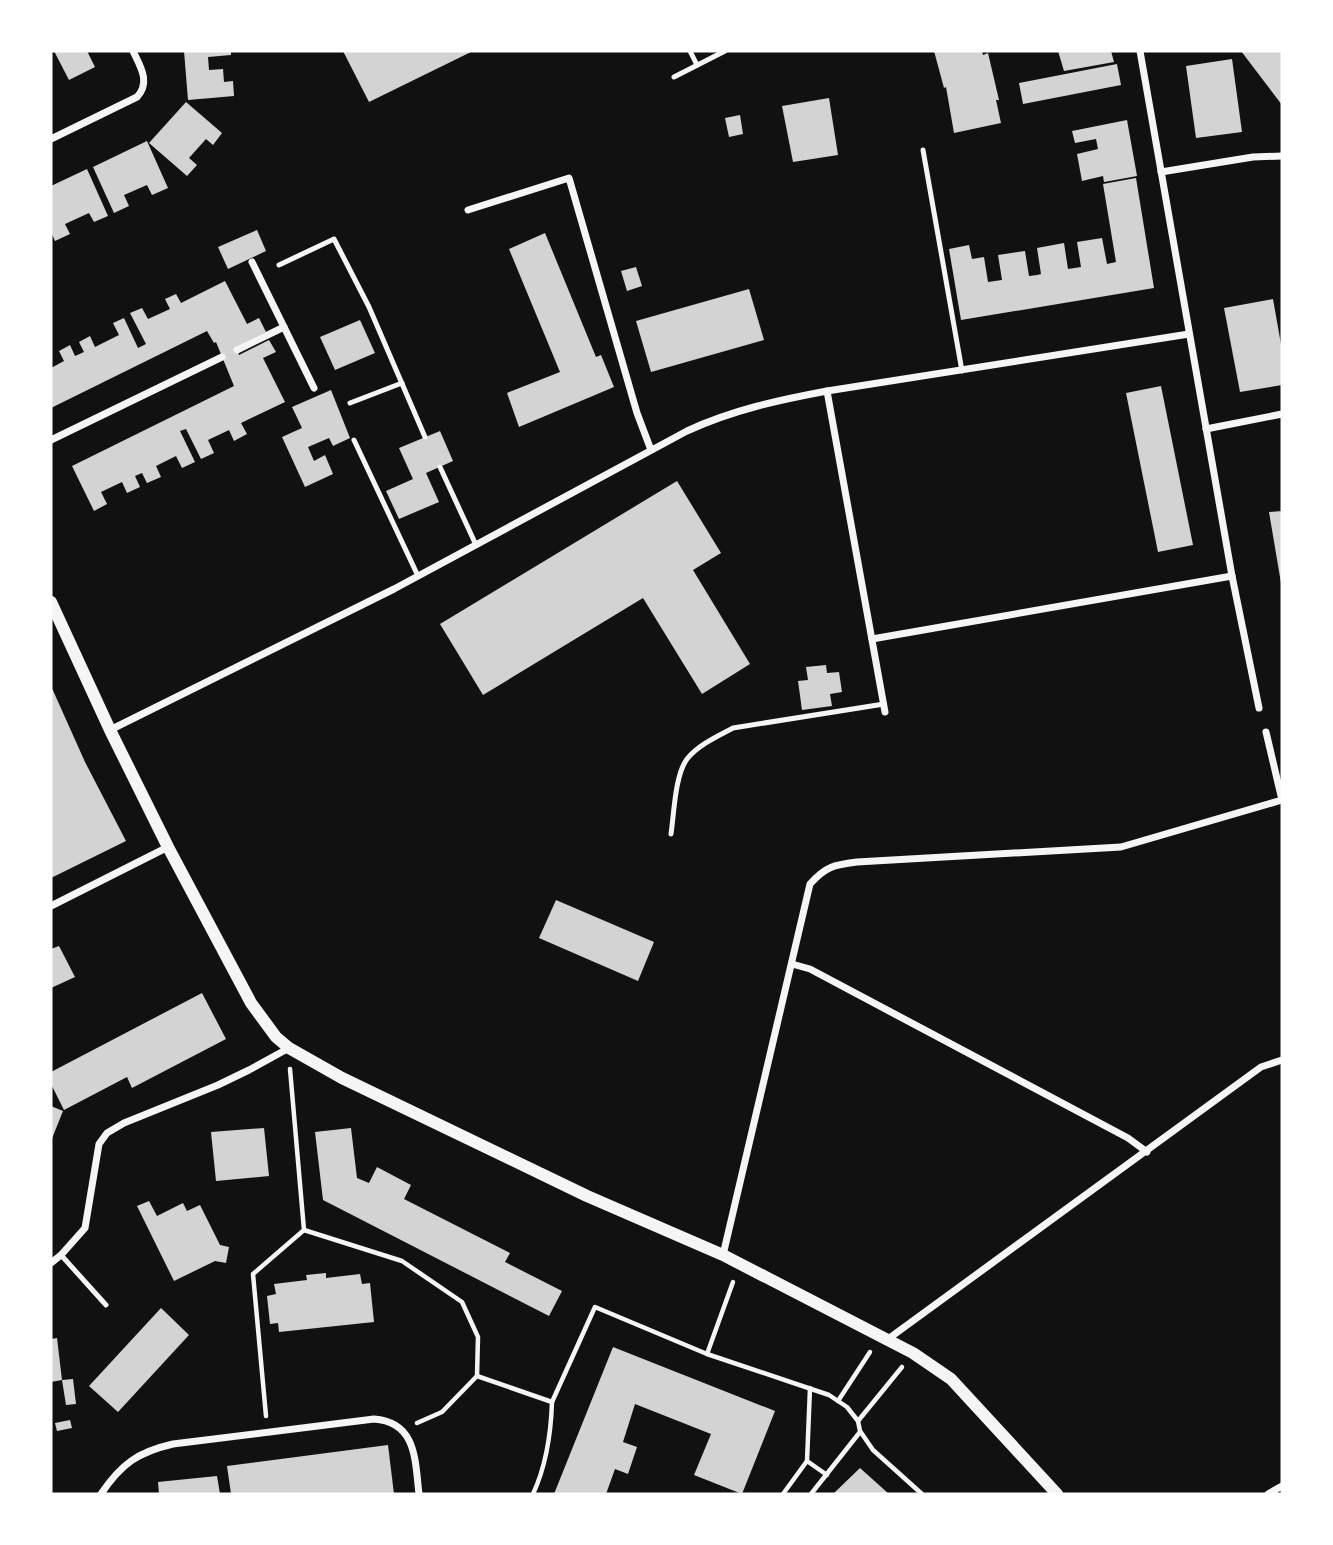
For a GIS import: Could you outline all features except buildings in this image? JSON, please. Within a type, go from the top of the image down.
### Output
[{"type":"street","points":[[51,139],[137,97],[142,92],[143,72],[133,51]]},
{"type":"street","points":[[1140,51],[1232,576],[1259,708]]},
{"type":"street","points":[[1161,172],[1253,157],[1282,156]]},
{"type":"street","points":[[468,210],[569,178],[636,413],[651,450]]},
{"type":"street","points":[[252,261],[314,388]]},
{"type":"street","points":[[237,349],[284,327]]},
{"type":"street","points":[[110,730],[418,576],[720,415],[827,391],[1189,334]]},
{"type":"street","points":[[51,440],[222,357]]},
{"type":"street","points":[[827,391],[885,708]]},
{"type":"street","points":[[1206,429],[1282,414]]},
{"type":"street","points":[[872,639],[1232,576]]},
{"type":"street","points":[[51,602],[168,847],[251,1003],[276,1037],[289,1048],[342,1078],[587,1196],[740,1263],[913,1353],[951,1379],[1057,1494]]},
{"type":"street","points":[[723,1255],[810,884],[822,871],[832,866],[857,862],[1121,847],[1282,800],[1266,732]]},
{"type":"street","points":[[51,906],[168,847]]},
{"type":"street","points":[[792,964],[810,969],[1128,1138],[1147,1152]]},
{"type":"street","points":[[51,1263],[85,1228],[99,1144],[107,1133],[124,1123],[249,1070],[289,1048]]},
{"type":"street","points":[[884,1337],[1147,1152],[1261,1068],[1282,1060]]},
{"type":"street","points":[[100,1494],[113,1476],[148,1450],[173,1444],[374,1419],[384,1420],[402,1430],[414,1449],[419,1494]]},
{"type":"street","points":[[1268,1494],[1282,1486]]},
{"type":"lane","points":[[690,51],[697,65]]},
{"type":"lane","points":[[674,78],[725,51]]},
{"type":"lane","points":[[923,150],[962,371]]},
{"type":"lane","points":[[279,265],[334,239],[369,307],[425,437]]},
{"type":"lane","points":[[350,403],[402,383]]},
{"type":"lane","points":[[354,440],[418,576]]},
{"type":"lane","points":[[440,467],[476,545]]},
{"type":"lane","points":[[671,834],[679,781],[687,759],[710,740],[733,727],[885,708]]},
{"type":"lane","points":[[61,1255],[106,1305]]},
{"type":"path","points":[[289,1048],[304,1230]]},
{"type":"path","points":[[304,1230],[402,1261],[462,1302],[478,1337],[477,1376],[442,1412],[402,1430]]},
{"type":"path","points":[[267,1432],[253,1274],[304,1230]]},
{"type":"path","points":[[707,1354],[740,1263]]},
{"type":"path","points":[[533,1494],[541,1478],[552,1426],[552,1402],[595,1307],[707,1354],[830,1395],[847,1407],[858,1421],[860,1431],[873,1450],[922,1494]]},
{"type":"path","points":[[838,1401],[884,1337]]},
{"type":"path","points":[[858,1421],[913,1353]]},
{"type":"path","points":[[477,1376],[552,1402]]},
{"type":"path","points":[[783,1494],[807,1461],[810,1388]]},
{"type":"path","points":[[811,1494],[860,1431]]},
{"type":"path","points":[[807,1461],[827,1475]]}]
